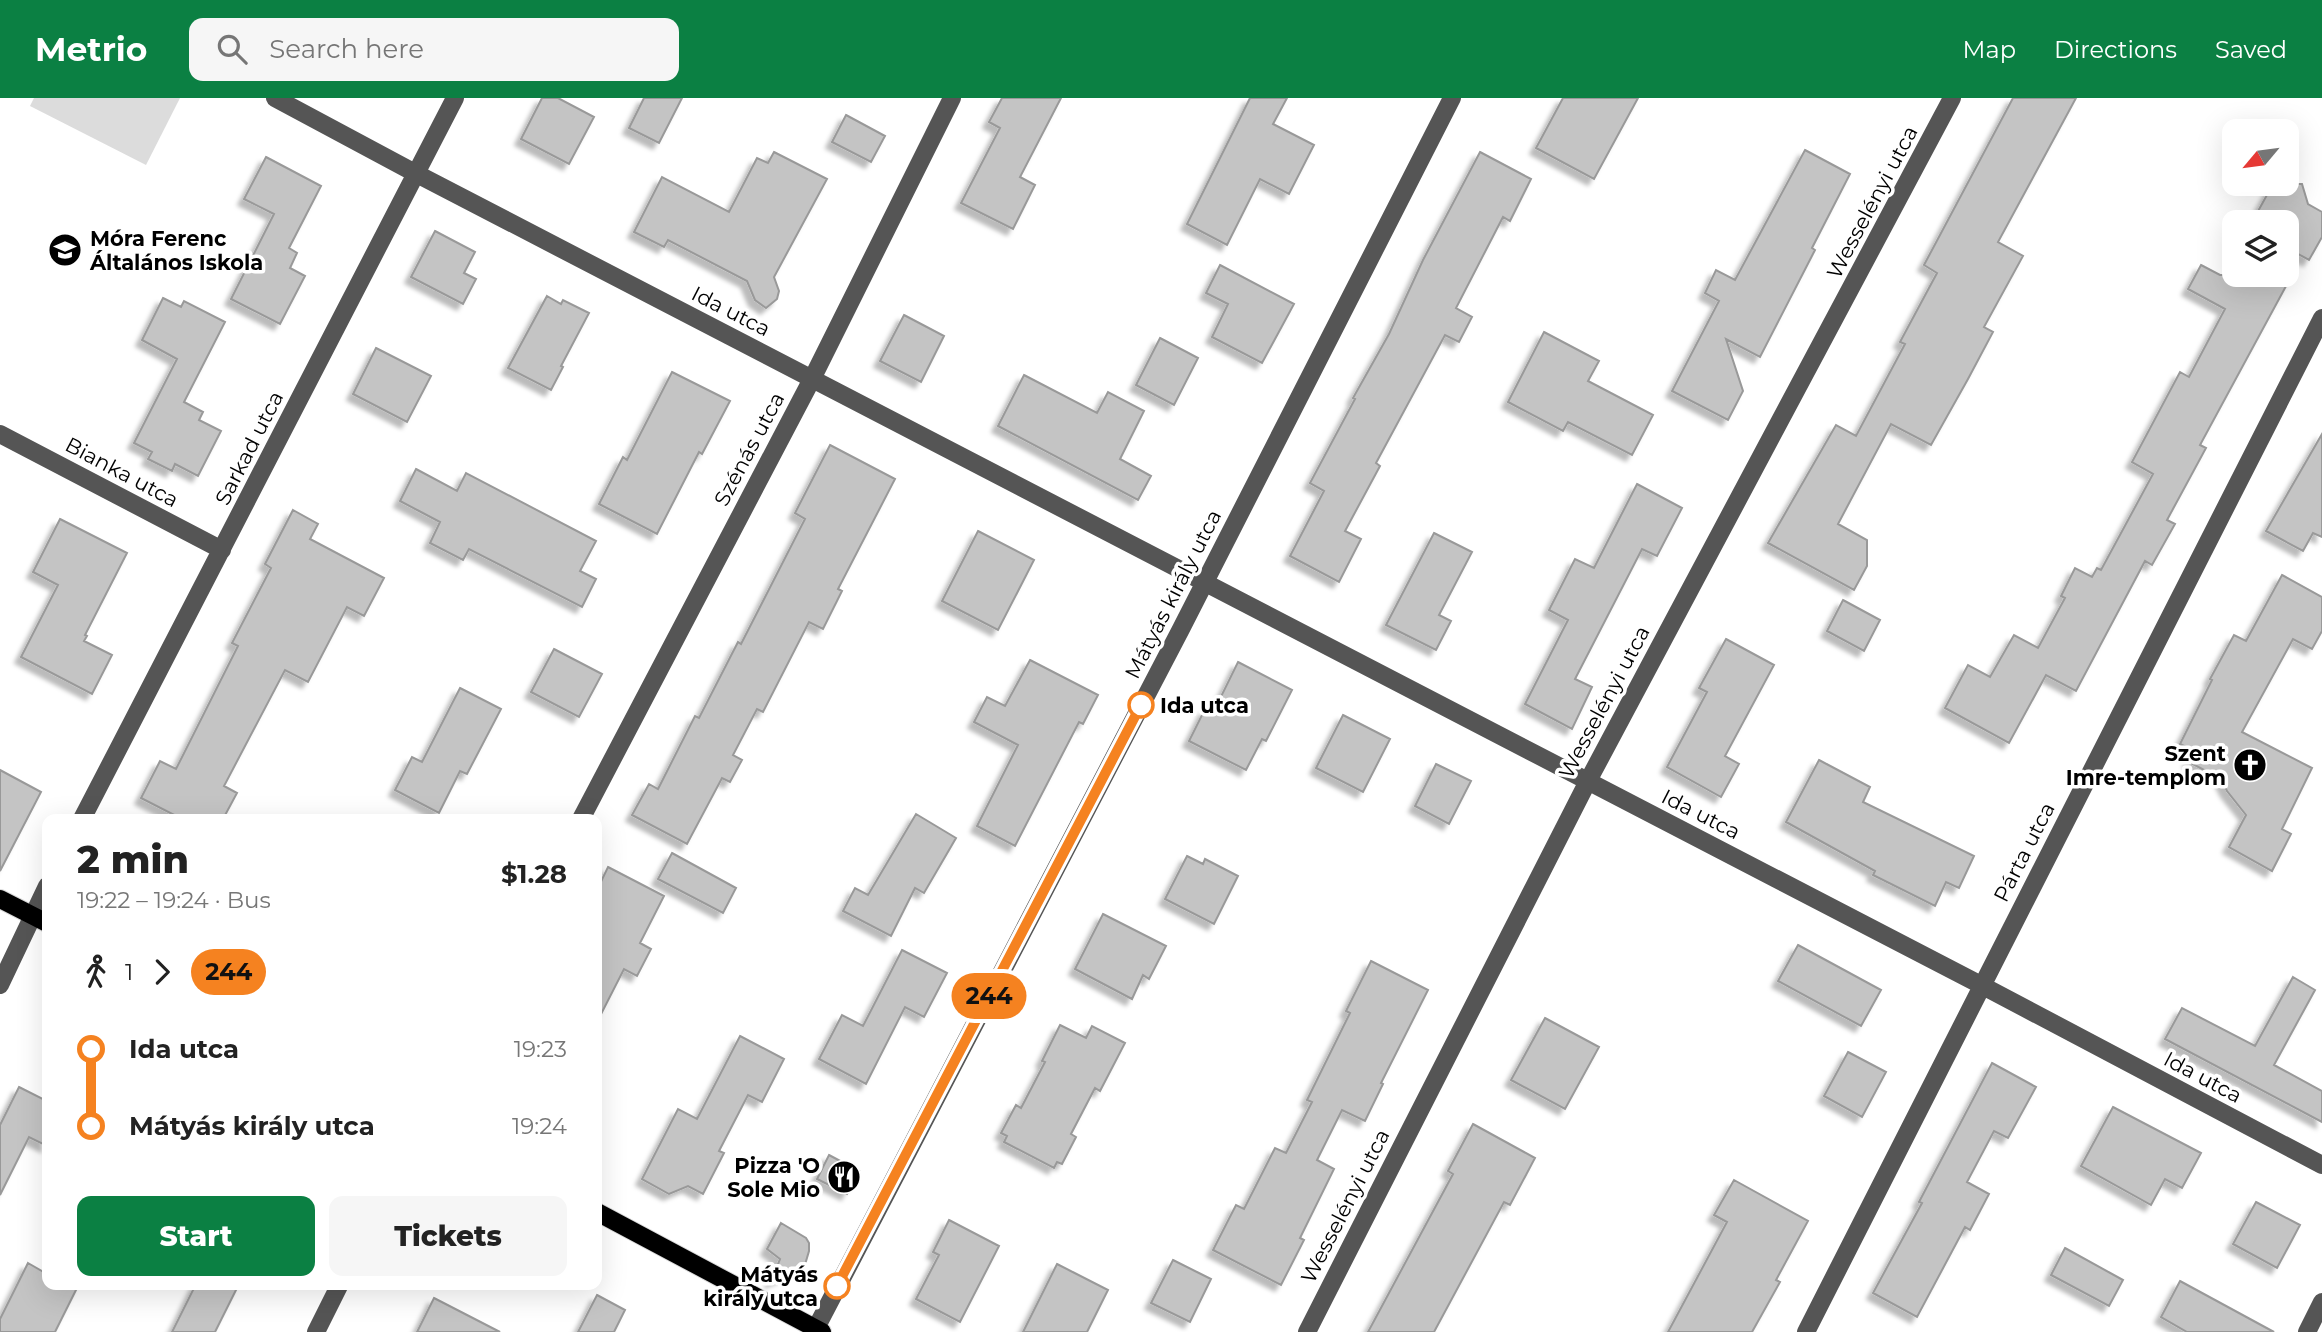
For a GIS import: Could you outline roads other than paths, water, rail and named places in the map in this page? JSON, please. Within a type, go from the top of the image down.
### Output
[{"type":"main road","points":[[0,899],[40,919]]},
{"type":"main road","points":[[602,1215],[817,1331]]},
{"type":"street","name":"Ida utca","points":[[275,98],[2322,1165]]},
{"type":"street","name":"Sarkad utca","points":[[85,814],[455,98]]},
{"type":"street","name":"Szénás utca","points":[[584,814],[812,379],[952,98]]},
{"type":"street","name":"Mátyás király utca","points":[[817,1331],[1452,98]]},
{"type":"street","name":"Wesselényi utca","points":[[1307,1332],[1588,781],[1952,98]]},
{"type":"street","name":"Párta utca","points":[[1806,1332],[2322,318]]},
{"type":"street","name":"Bianka utca","points":[[0,434],[222,550]]},
{"type":"street","points":[[0,985],[40,919]]},
{"type":"street","points":[[316,1332],[337,1290]]},
{"type":"street","points":[[2307,1332],[2322,1302]]},
{"type":"place","name":"Móra Ferenc Általános Iskola","points":[[65,250]]},
{"type":"place","name":"Ida utca","points":[[1141,705]]},
{"type":"place","name":"Szent Imre-templom","points":[[2250,765]]},
{"type":"place","name":"Pizza 'O Sole Mio","points":[[844,1177]]},
{"type":"place","name":"Mátyás király utca","points":[[837,1286]]}]
